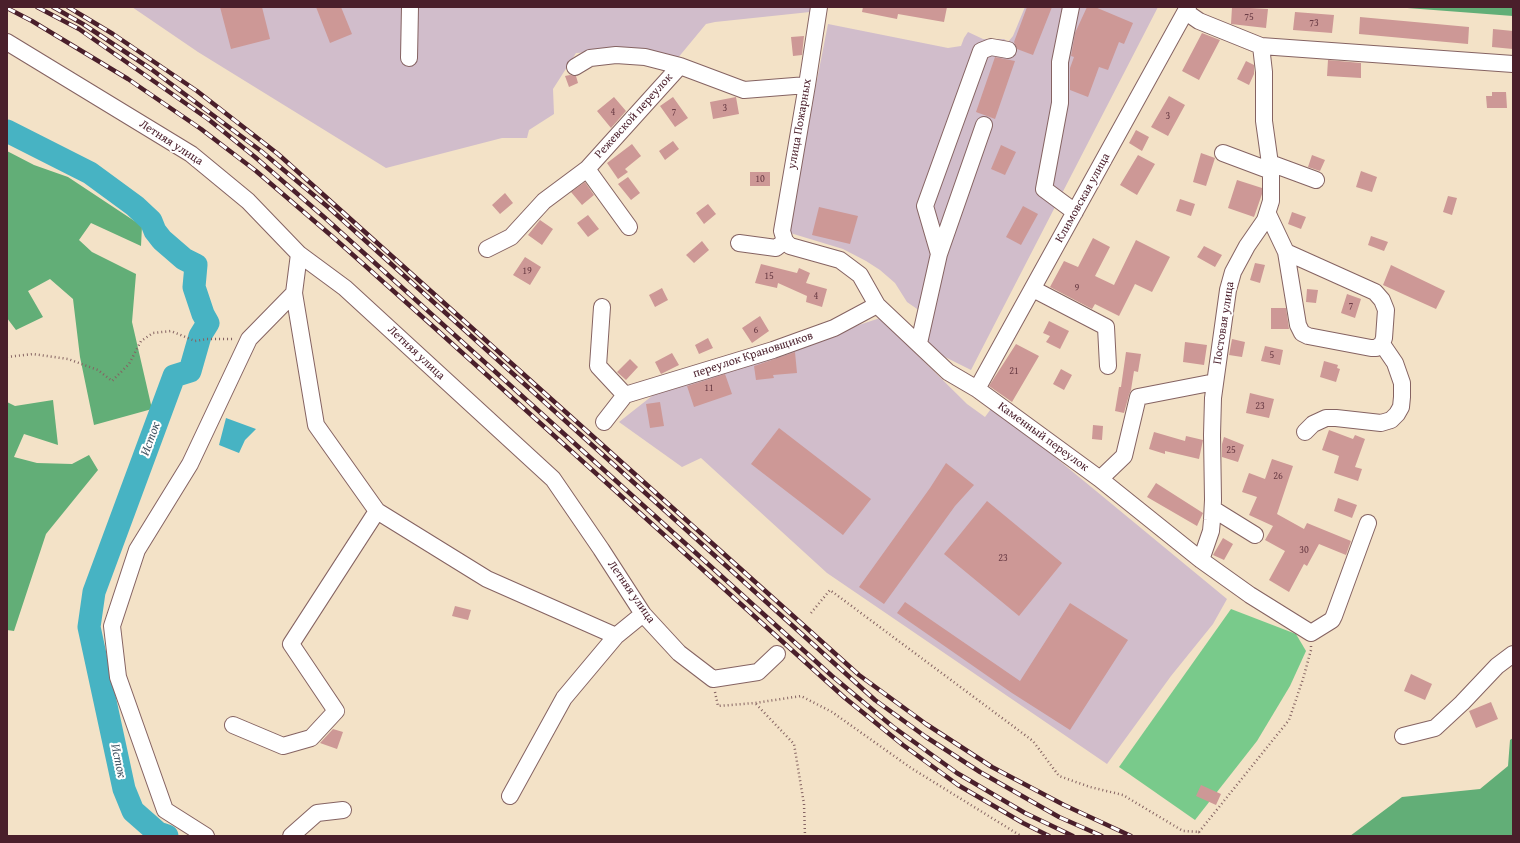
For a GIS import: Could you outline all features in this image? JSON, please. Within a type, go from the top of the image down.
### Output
[{"type":"street","points":[[409,58],[410,7]]},
{"type":"street","name":"улица Пожарных","points":[[785,241],[782,230],[819,7]]},
{"type":"street","points":[[1071,7],[1060,62],[1060,103],[1044,189],[1075,212]]},
{"type":"street","points":[[1187,10],[1199,21],[1261,46],[1513,64]]},
{"type":"street","name":"Климовская улица","points":[[977,389],[1187,10]]},
{"type":"street","name":"Летняя улица","points":[[7,42],[192,154],[248,201],[299,254],[345,288],[553,479],[643,614],[679,653],[714,679]]},
{"type":"street","name":"Постовая улица","points":[[1201,560],[1210,531],[1213,509],[1212,435],[1215,382],[1231,280],[1247,246],[1261,227],[1268,214],[1271,201],[1271,167],[1264,121],[1264,72],[1261,46]]},
{"type":"street","points":[[939,254],[925,206],[981,52],[991,47],[1008,50]]},
{"type":"street","points":[[575,67],[590,58],[616,55],[645,57],[680,66]]},
{"type":"street","name":"Режевской переулок","points":[[487,249],[511,237],[544,202],[587,169],[680,66],[744,90],[807,85]]},
{"type":"street","points":[[919,344],[939,254],[984,125]]},
{"type":"street","points":[[1223,153],[1316,180]]},
{"type":"street","points":[[587,169],[629,227]]},
{"type":"street","points":[[1268,214],[1286,252],[1298,325],[1302,333],[1308,336],[1371,348],[1376,348],[1382,344],[1384,338],[1386,310],[1382,300],[1375,292],[1286,252]]},
{"type":"street","points":[[739,243],[776,248],[785,241]]},
{"type":"street","name":"Каменный переулок","points":[[785,241],[790,246],[840,260],[860,274],[877,305],[948,372],[977,389],[1100,479],[1201,560],[1250,595],[1311,633]]},
{"type":"street","points":[[299,254],[294,293],[316,425],[377,510],[486,579],[616,636]]},
{"type":"street","points":[[1033,289],[1106,327],[1108,366]]},
{"type":"street","points":[[206,836],[165,810],[118,677],[112,626],[137,550],[190,464],[249,338],[294,293]]},
{"type":"street","name":"переулок Крановщиков","points":[[625,395],[773,350],[834,328],[877,305]]},
{"type":"street","points":[[602,307],[598,366],[625,395],[604,422]]},
{"type":"street","points":[[1305,432],[1313,424],[1326,418],[1381,423],[1391,420],[1397,414],[1401,407],[1402,383],[1395,363],[1382,344]]},
{"type":"street","points":[[1100,479],[1124,456],[1138,398],[1215,382]]},
{"type":"street","points":[[1213,509],[1255,535]]},
{"type":"street","points":[[233,725],[283,746],[310,738],[336,711],[291,644],[377,510]]},
{"type":"street","points":[[1311,633],[1332,620],[1368,523]]},
{"type":"street","points":[[510,796],[564,698],[616,636],[643,614]]},
{"type":"street","points":[[714,679],[758,672],[777,654]]},
{"type":"street","points":[[1403,736],[1435,728],[1462,703],[1497,666],[1513,654]]},
{"type":"street","points":[[291,836],[317,813],[343,810]]},
{"type":"path","points":[[7,357],[33,354],[68,359],[98,370],[112,381],[129,364],[141,341],[153,333],[171,331],[194,341],[207,338],[249,338]]},
{"type":"path","points":[[811,613],[830,590],[1033,741],[1059,776],[1090,787],[1123,795],[1183,831],[1199,832]]},
{"type":"path","points":[[1199,832],[1289,720],[1311,650],[1311,633]]},
{"type":"path","points":[[714,679],[718,706],[755,703],[801,696],[832,712],[911,768],[1021,836]]},
{"type":"path","points":[[755,703],[794,744],[804,804],[805,836]]},
{"type":"path","points":[[1199,832],[1201,836]]},
{"type":"shaded area","points":[[132,7],[811,7],[810,12],[706,24],[677,59],[619,50],[576,53],[553,89],[554,114],[529,130],[527,138],[502,138],[386,168],[198,52]]},
{"type":"shaded area","points":[[1025,7],[1158,7],[971,370],[929,349],[917,334],[920,311],[907,302],[895,283],[880,270],[843,249],[787,232],[828,24],[948,48],[961,46],[968,32],[983,39],[1004,39],[1008,42],[1013,36]]},
{"type":"shaded area","points":[[880,318],[967,404],[985,417],[993,406],[1227,599],[1213,624],[1171,676],[1107,764],[827,573],[701,458],[682,467],[619,422],[657,392]]},
{"type":"green space","points":[[1394,7],[1513,7],[1513,16]]},
{"type":"green space","points":[[7,151],[34,165],[68,177],[142,226],[141,246],[91,223],[79,240],[92,252],[136,274],[132,322],[152,409],[94,425],[80,357],[73,299],[50,279],[28,291],[43,317],[16,330],[7,318]]},
{"type":"green space","points":[[53,400],[58,445],[24,434],[14,457],[37,463],[72,464],[89,455],[98,470],[46,534],[14,631],[7,630],[7,402],[15,406]]},
{"type":"green space","points":[[1231,609],[1296,634],[1306,651],[1290,686],[1257,741],[1195,820],[1119,767]]},
{"type":"green space","points":[[1513,738],[1513,836],[1350,836],[1402,797],[1480,789],[1508,766],[1510,740]]},
{"type":"water","points":[[226,418],[256,429],[245,440],[239,453],[219,445]]},
{"type":"building","points":[[220,7],[262,7],[270,39],[231,49]]},
{"type":"building","points":[[316,7],[341,7],[352,34],[330,43]]},
{"type":"building","points":[[863,7],[947,7],[944,22],[898,14],[897,19],[862,12]]},
{"type":"building","points":[[1027,7],[1052,7],[1033,55],[1017,49],[1014,42]]},
{"type":"building","points":[[1087,7],[1095,7],[1133,23],[1124,44],[1119,42],[1108,70],[1099,67],[1088,97],[1070,90],[1070,68],[1074,57],[1071,56],[1075,33]]},
{"type":"building","points":[[1232,7],[1268,9],[1266,28],[1231,24]]},
{"type":"building","points":[[1295,12],[1334,15],[1332,33],[1293,30]]},
{"type":"building","points":[[1360,17],[1469,27],[1468,44],[1359,34]]},
{"type":"building","points":[[1493,29],[1513,31],[1513,49],[1492,47]]},
{"type":"building","points":[[1202,33],[1220,40],[1199,80],[1182,71]]},
{"type":"building","points":[[804,36],[802,55],[793,56],[791,37]]},
{"type":"building","points":[[995,57],[1015,61],[995,119],[976,112]]},
{"type":"building","points":[[1328,60],[1361,63],[1361,78],[1327,76]]},
{"type":"building","points":[[1246,61],[1254,65],[1254,74],[1249,85],[1237,79]]},
{"type":"building","points":[[565,76],[576,76],[578,83],[569,87]]},
{"type":"building","points":[[1492,92],[1506,92],[1507,108],[1487,108],[1486,96],[1492,96]]},
{"type":"building","points":[[1169,96],[1185,105],[1168,136],[1151,127]]},
{"type":"building","points":[[614,97],[626,111],[611,128],[597,111]]},
{"type":"building","points":[[673,97],[688,118],[675,127],[660,106]]},
{"type":"building","points":[[736,97],[739,114],[713,119],[710,102]]},
{"type":"building","points":[[1136,130],[1149,137],[1142,151],[1129,143]]},
{"type":"building","points":[[673,141],[679,149],[665,160],[659,151]]},
{"type":"building","points":[[632,144],[641,156],[625,169],[628,172],[618,179],[607,163]]},
{"type":"building","points":[[1001,145],[1016,152],[1005,175],[991,169]]},
{"type":"building","points":[[1201,153],[1215,158],[1206,186],[1193,182]]},
{"type":"building","points":[[1138,155],[1155,164],[1137,195],[1120,185]]},
{"type":"building","points":[[1312,155],[1325,160],[1320,171],[1308,167]]},
{"type":"building","points":[[1361,171],[1377,177],[1372,192],[1356,187]]},
{"type":"building","points":[[750,172],[770,172],[770,186],[750,186]]},
{"type":"building","points":[[628,177],[640,193],[631,200],[618,184]]},
{"type":"building","points":[[1237,180],[1262,188],[1262,194],[1254,217],[1228,208]]},
{"type":"building","points":[[585,182],[594,195],[582,205],[571,192]]},
{"type":"building","points":[[505,193],[513,203],[500,214],[492,205]]},
{"type":"building","points":[[1448,196],[1457,198],[1452,215],[1443,212]]},
{"type":"building","points":[[1180,199],[1195,204],[1191,216],[1176,211]]},
{"type":"building","points":[[708,204],[716,214],[704,224],[696,213]]},
{"type":"building","points":[[1023,206],[1038,214],[1021,245],[1006,237]]},
{"type":"building","points":[[819,207],[858,216],[850,244],[812,235]]},
{"type":"building","points":[[1292,212],[1306,217],[1301,229],[1288,224]]},
{"type":"building","points":[[588,215],[599,229],[588,237],[577,223]]},
{"type":"building","points":[[540,220],[553,229],[542,245],[528,235]]},
{"type":"building","points":[[1371,236],[1388,242],[1384,251],[1368,245]]},
{"type":"building","points":[[1093,238],[1110,247],[1095,276],[1114,285],[1136,240],[1170,257],[1152,292],[1135,284],[1119,316],[1095,304],[1092,309],[1050,287],[1064,261],[1078,267]]},
{"type":"building","points":[[702,241],[709,250],[694,263],[686,255]]},
{"type":"building","points":[[1204,246],[1222,255],[1215,267],[1197,257]]},
{"type":"building","points":[[525,257],[541,267],[530,285],[513,275]]},
{"type":"building","points":[[1255,263],[1265,265],[1260,283],[1250,280]]},
{"type":"building","points":[[761,264],[797,273],[799,268],[810,273],[806,283],[827,289],[822,307],[806,302],[807,296],[778,283],[777,288],[755,283]]},
{"type":"building","points":[[1391,265],[1445,291],[1436,309],[1383,285]]},
{"type":"building","points":[[662,288],[668,300],[655,307],[649,295]]},
{"type":"building","points":[[1307,289],[1318,290],[1316,303],[1306,302]]},
{"type":"building","points":[[1347,294],[1361,299],[1355,318],[1341,313]]},
{"type":"building","points":[[1271,308],[1286,308],[1289,329],[1271,329]]},
{"type":"building","points":[[760,316],[769,331],[752,343],[742,328]]},
{"type":"building","points":[[1049,321],[1069,331],[1060,349],[1046,342],[1050,336],[1043,333]]},
{"type":"building","points":[[708,338],[713,348],[699,354],[695,345]]},
{"type":"building","points":[[1232,339],[1245,342],[1242,357],[1229,355]]},
{"type":"building","points":[[1185,342],[1207,345],[1204,365],[1183,362]]},
{"type":"building","points":[[1016,344],[1039,356],[1012,402],[989,386]]},
{"type":"building","points":[[1265,346],[1283,350],[1280,365],[1261,361]]},
{"type":"building","points":[[795,352],[797,373],[773,375],[774,378],[756,380],[754,366]]},
{"type":"building","points":[[1126,352],[1141,354],[1138,372],[1134,371],[1131,390],[1124,413],[1115,411],[1119,387],[1121,387]]},
{"type":"building","points":[[672,353],[679,365],[661,374],[655,362]]},
{"type":"building","points":[[630,359],[638,367],[626,380],[617,372]]},
{"type":"building","points":[[1324,361],[1338,365],[1337,368],[1340,369],[1336,382],[1320,377]]},
{"type":"building","points":[[1061,369],[1072,375],[1064,390],[1053,384]]},
{"type":"building","points":[[725,374],[732,394],[694,407],[687,386]]},
{"type":"building","points":[[1250,393],[1274,399],[1269,418],[1246,413]]},
{"type":"building","points":[[660,402],[664,426],[650,428],[646,404]]},
{"type":"building","points":[[1093,425],[1103,426],[1102,440],[1092,439]]},
{"type":"building","points":[[779,428],[871,499],[843,535],[751,464]]},
{"type":"building","points":[[1329,430],[1353,439],[1355,435],[1365,439],[1355,467],[1362,469],[1358,481],[1334,473],[1339,456],[1322,450]]},
{"type":"building","points":[[1154,432],[1185,441],[1186,436],[1203,440],[1199,459],[1165,451],[1165,454],[1149,449]]},
{"type":"building","points":[[1224,437],[1244,445],[1238,462],[1222,457],[1222,444]]},
{"type":"building","points":[[1272,459],[1293,466],[1277,514],[1304,529],[1307,523],[1351,541],[1346,555],[1319,544],[1307,566],[1304,564],[1289,592],[1269,580],[1285,551],[1265,540],[1273,526],[1249,515],[1257,497],[1242,492],[1249,473],[1265,479]]},
{"type":"building","points":[[946,463],[974,485],[955,506],[884,604],[859,587],[930,488]]},
{"type":"building","points":[[1156,483],[1203,513],[1197,526],[1147,497]]},
{"type":"building","points":[[1338,498],[1357,505],[1352,518],[1334,511]]},
{"type":"building","points":[[987,501],[1062,563],[1019,616],[944,554]]},
{"type":"building","points":[[1223,538],[1233,544],[1224,560],[1213,555]]},
{"type":"building","points":[[905,602],[1020,681],[1070,603],[1128,640],[1070,730],[1012,693],[897,613]]},
{"type":"building","points":[[455,606],[471,610],[468,620],[452,616]]},
{"type":"building","points":[[1411,674],[1432,684],[1425,700],[1404,691]]},
{"type":"building","points":[[1491,702],[1498,719],[1476,728],[1469,711]]},
{"type":"building","points":[[333,729],[343,732],[337,749],[320,743]]},
{"type":"building","points":[[1201,785],[1221,794],[1216,805],[1196,796]]},
{"type":"waterway","name":"Исток","points":[[7,131],[90,173],[135,206],[151,221],[155,231],[162,240],[184,259],[196,265],[194,287],[203,314],[208,323],[200,336],[190,371],[174,376],[94,592],[89,627],[124,789],[133,811],[158,833],[167,836]]},
{"type":"waterway","name":"Исток","points":[[155,836],[158,833]]},
{"type":"railway","points":[[37,7],[79,29],[208,119],[255,157],[324,217],[832,676],[892,726],[957,773],[1025,813],[1073,836]]},
{"type":"railway","points":[[53,7],[83,24],[151,69],[261,151],[328,207],[875,700],[926,737],[980,772],[1059,817],[1102,836]]},
{"type":"railway","points":[[68,7],[113,34],[197,91],[278,154],[859,675],[926,724],[992,767],[1064,805],[1131,836]]},
{"type":"railway","points":[[7,8],[32,21],[128,79],[201,129],[256,171],[427,321],[845,698],[903,745],[958,785],[1023,823],[1049,836]]}]
